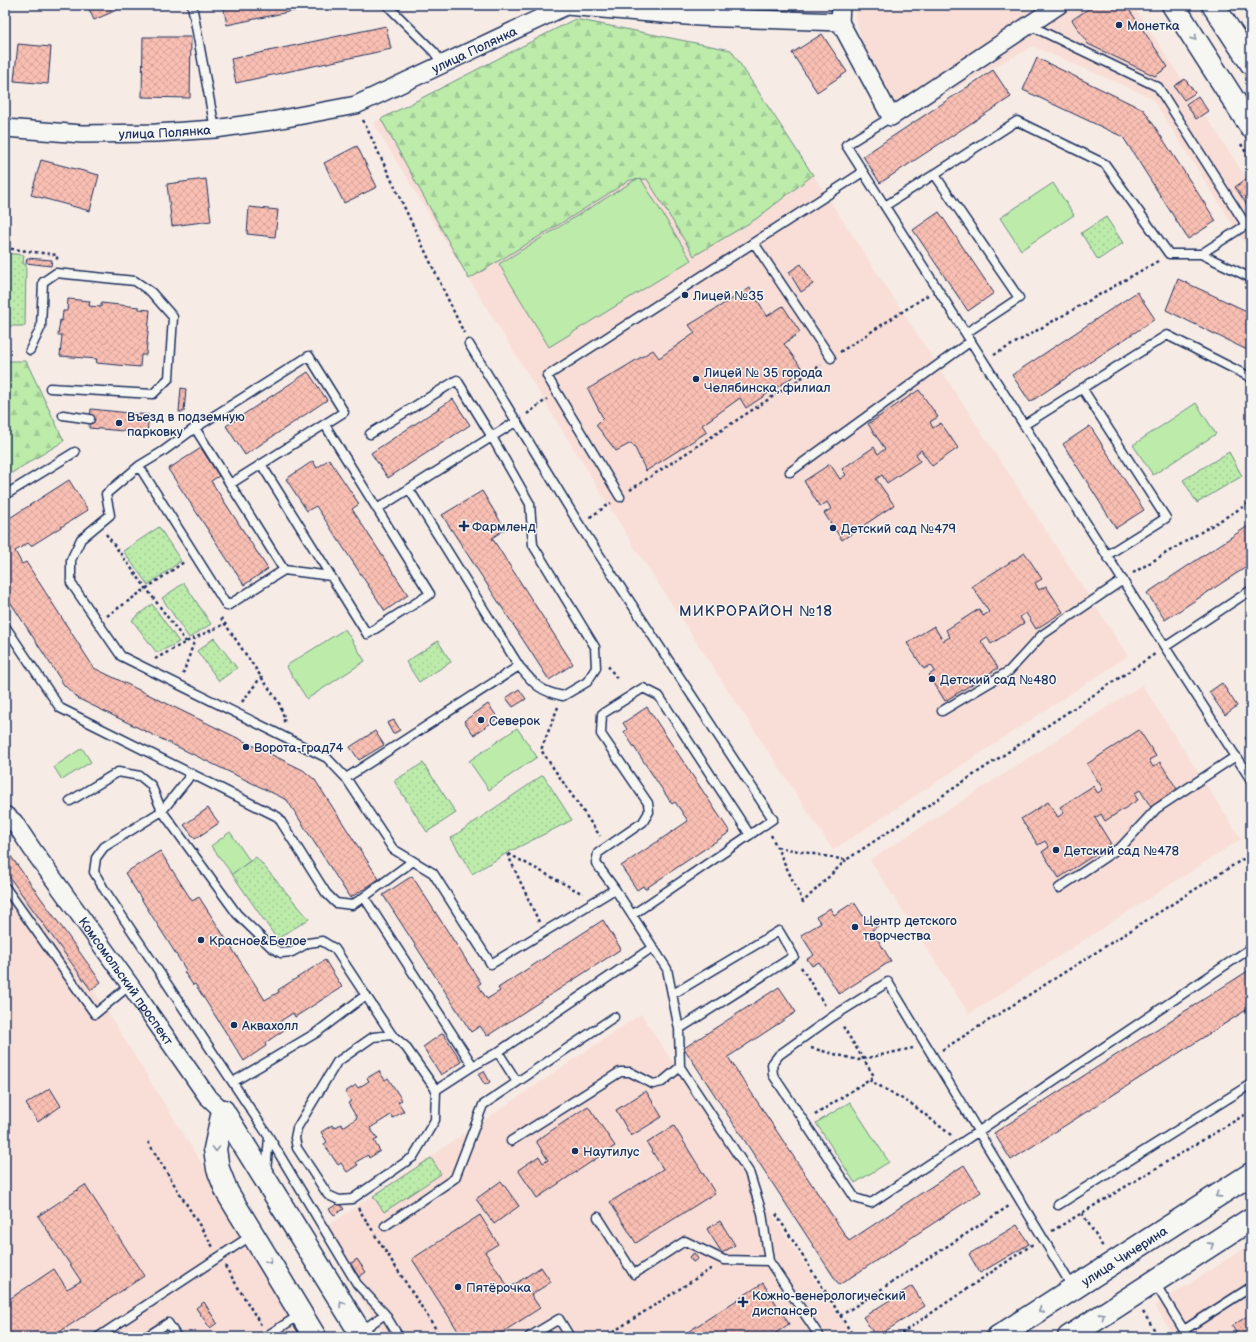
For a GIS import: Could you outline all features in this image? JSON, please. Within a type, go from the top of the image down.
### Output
[{"type":"street","points":[[841,5],[840,22],[891,117],[1059,5]]},
{"type":"street","points":[[1173,5],[1251,127]]},
{"type":"street","points":[[1213,5],[1251,64],[1223,84]]},
{"type":"street","name":"улица Полянка","points":[[5,128],[82,134],[156,133],[215,129],[271,121],[356,105],[566,6],[698,17],[840,22]]},
{"type":"street","name":"Комсомольский проспект","points":[[5,815],[14,822],[130,985],[206,1096],[223,1111],[361,1335]]},
{"type":"street","points":[[223,1111],[215,1148],[218,1169],[227,1192],[315,1337]]},
{"type":"street","points":[[227,1192],[227,1178],[229,1173],[234,1168],[244,1164],[250,1165],[262,1175]]},
{"type":"street","name":"улица Чичерина","points":[[998,1337],[1251,1174]]},
{"type":"street","points":[[1069,1337],[1251,1219]]},
{"type":"lane","points":[[192,5],[215,129]]},
{"type":"lane","points":[[387,5],[434,52],[443,64]]},
{"type":"lane","points":[[1029,25],[1158,87],[1246,225],[1201,254]]},
{"type":"lane","points":[[891,117],[846,145],[1251,780]]},
{"type":"lane","points":[[885,206],[1017,121],[1105,164],[1170,254],[1201,254],[1251,278]]},
{"type":"lane","points":[[620,497],[547,376],[863,172]]},
{"type":"lane","points":[[935,174],[1019,298],[966,333]]},
{"type":"lane","points":[[754,243],[831,358]]},
{"type":"lane","points":[[30,350],[41,327],[43,282],[56,273],[135,281],[151,292],[173,317],[169,378],[153,394],[50,388]]},
{"type":"lane","points":[[1024,425],[1167,335],[1250,377],[1251,379]]},
{"type":"lane","points":[[790,472],[971,341]]},
{"type":"lane","points":[[469,344],[579,524],[773,819],[632,915]]},
{"type":"lane","points":[[230,484],[344,412],[309,356],[195,428],[162,452],[139,466],[106,494],[110,515],[81,539],[71,560],[71,583],[121,656],[327,758],[346,778],[393,849],[433,873],[491,964],[615,889]]},
{"type":"lane","points":[[370,434],[457,380],[492,437],[530,504],[533,545],[595,647],[596,668],[587,682],[563,696],[548,693],[533,683],[519,666],[409,489]]},
{"type":"lane","points":[[1082,388],[1166,518],[1107,555]]},
{"type":"lane","points":[[63,415],[90,419]]},
{"type":"lane","points":[[378,509],[517,421]]},
{"type":"lane","points":[[261,464],[367,634],[430,594],[325,424]]},
{"type":"lane","points":[[195,428],[284,570]]},
{"type":"lane","points":[[5,495],[75,452]]},
{"type":"lane","points":[[139,466],[227,606],[284,570],[331,576]]},
{"type":"lane","points":[[942,711],[1008,671],[1042,635],[1123,580]]},
{"type":"lane","points":[[1165,647],[1251,590]]},
{"type":"lane","points":[[5,626],[60,708],[278,817],[326,893],[336,903],[352,905],[413,861]]},
{"type":"lane","points":[[346,778],[519,666]]},
{"type":"lane","points":[[750,834],[659,696],[643,688],[602,714],[601,734],[648,802],[649,812],[643,822],[598,853],[596,863],[615,889],[667,969],[679,1029],[680,1067],[749,1172],[762,1213],[770,1260],[820,1337]]},
{"type":"lane","points":[[1059,888],[1122,846],[1156,809],[1236,756]]},
{"type":"lane","points":[[70,801],[118,772],[140,776],[151,785],[162,811],[237,914],[271,947],[281,953],[292,952],[308,943],[322,941],[335,949],[392,1035],[405,1046],[436,1090],[435,1120],[413,1157],[352,1199],[339,1200],[328,1195],[297,1148],[295,1138],[297,1128],[336,1062],[373,1037],[392,1035]]},
{"type":"lane","points":[[191,773],[162,811],[104,847],[96,858],[94,872],[269,1137],[357,1284],[385,1314],[399,1337]]},
{"type":"lane","points":[[5,887],[95,1014],[130,985]]},
{"type":"lane","points":[[364,897],[473,1066]]},
{"type":"lane","points":[[673,994],[779,931],[794,956],[679,1029]]},
{"type":"lane","points":[[436,1090],[498,1052],[653,947]]},
{"type":"lane","points":[[1074,1289],[1020,1198],[979,1131],[933,1056],[926,1045],[888,982],[834,1016],[779,1055],[772,1064],[773,1075],[855,1198],[870,1203],[979,1131],[1251,948]]},
{"type":"lane","points":[[233,1082],[316,1033],[366,995]]},
{"type":"lane","points":[[386,1226],[455,1178],[483,1105],[614,1017]]},
{"type":"lane","points":[[498,1052],[517,1082]]},
{"type":"lane","points":[[510,1141],[620,1072],[630,1072],[653,1084],[662,1082],[680,1067]]},
{"type":"lane","points":[[1058,1205],[1251,1084]]},
{"type":"lane","points":[[262,1175],[269,1137]]},
{"type":"lane","points":[[598,1217],[634,1274],[685,1241],[724,1260],[770,1260]]},
{"type":"lane","points":[[98,1337],[252,1234]]},
{"type":"lane","points":[[1154,1282],[1186,1334],[1251,1287]]},
{"type":"lane","points":[[267,1336],[301,1314]]},
{"type":"lane","points":[[361,1335],[385,1314]]},
{"type":"lane","points":[[529,1337],[559,1319],[570,1337]]},
{"type":"lane","points":[[146,1337],[168,1323],[177,1337]]},
{"type":"path","points":[[356,105],[469,344]]},
{"type":"path","points":[[5,248],[57,254],[56,273]]},
{"type":"path","points":[[984,361],[1170,254]]},
{"type":"path","points":[[579,524],[938,289]]},
{"type":"path","points":[[517,421],[557,392]]},
{"type":"path","points":[[1123,580],[1251,502]]},
{"type":"path","points":[[99,524],[186,642]]},
{"type":"path","points":[[180,555],[188,568]]},
{"type":"path","points":[[98,622],[184,562]]},
{"type":"path","points":[[217,611],[279,703],[284,717],[285,737]]},
{"type":"path","points":[[142,666],[186,642],[225,624]]},
{"type":"path","points":[[179,685],[195,638]]},
{"type":"path","points":[[765,824],[803,902],[846,860],[1165,647]]},
{"type":"path","points":[[235,712],[261,677]]},
{"type":"path","points":[[563,696],[541,750],[607,847]]},
{"type":"path","points":[[777,847],[846,860]]},
{"type":"path","points":[[544,932],[507,853],[596,900]]},
{"type":"path","points":[[933,1056],[1251,854]]},
{"type":"path","points":[[794,956],[874,1076],[804,1122]]},
{"type":"path","points":[[795,1044],[858,1060],[864,1060],[926,1045]]},
{"type":"path","points":[[869,1080],[913,1105],[961,1143]]},
{"type":"path","points":[[896,1337],[1043,1237],[1251,1111]]},
{"type":"path","points":[[148,1142],[267,1336]]},
{"type":"path","points":[[840,1316],[1020,1198]]},
{"type":"path","points":[[352,1199],[441,1337]]},
{"type":"path","points":[[774,1211],[854,1337]]},
{"type":"path","points":[[602,1337],[613,1332],[724,1260]]},
{"type":"shaded area","points":[[854,5],[1133,5],[1251,185],[1251,253],[1152,98],[1033,46],[903,117],[862,45]]},
{"type":"shaded area","points":[[575,19],[731,50],[1128,656],[833,850],[635,548],[373,123]]},
{"type":"shaded area","name":"Детский сад №478","points":[[1142,685],[1241,839],[969,1014],[870,860]]},
{"type":"shaded area","points":[[5,847],[254,1248],[307,1337],[5,1337]]},
{"type":"shaded area","points":[[641,1014],[852,1337],[386,1337],[319,1232]]},
{"type":"shaded area","points":[[1251,1244],[1251,1337],[1174,1337],[1155,1306]]},
{"type":"green space","points":[[575,19],[731,50],[813,175],[756,219],[694,256],[647,179],[630,180],[469,279],[381,119]]},
{"type":"green space","points":[[640,177],[691,260],[549,347],[499,264]]},
{"type":"green space","points":[[1053,183],[1074,215],[1021,250],[1000,218]]},
{"type":"green space","points":[[1106,217],[1123,243],[1098,260],[1081,233]]},
{"type":"green space","points":[[5,253],[24,255],[23,264],[26,264],[25,326],[5,326]]},
{"type":"green space","points":[[5,361],[26,361],[64,441],[5,477]]},
{"type":"green space","points":[[1196,403],[1216,434],[1153,475],[1133,445]]},
{"type":"green space","points":[[1229,452],[1242,476],[1197,503],[1183,480]]},
{"type":"green space","points":[[159,527],[181,561],[148,585],[123,551]]},
{"type":"green space","points":[[184,583],[211,624],[189,638],[162,598]]},
{"type":"green space","points":[[152,604],[179,642],[157,653],[132,620]]},
{"type":"green space","points":[[345,629],[365,661],[307,699],[286,666]]},
{"type":"green space","points":[[214,638],[237,668],[219,681],[197,651]]},
{"type":"green space","points":[[438,641],[451,662],[419,682],[406,662]]},
{"type":"green space","points":[[517,728],[537,757],[489,790],[469,761]]},
{"type":"green space","points":[[82,748],[91,762],[62,780],[54,767]]},
{"type":"green space","points":[[423,763],[456,813],[427,832],[394,781]]},
{"type":"green space","points":[[543,775],[572,820],[507,853],[472,874],[451,838]]},
{"type":"green space","points":[[230,832],[250,861],[232,874],[211,846]]},
{"type":"green space","points":[[256,857],[309,919],[277,939],[232,874]]},
{"type":"green space","points":[[850,1102],[889,1162],[855,1183],[816,1123]]},
{"type":"green space","points":[[431,1158],[441,1174],[384,1212],[373,1196]]},
{"type":"building","points":[[87,5],[128,5],[94,20]]},
{"type":"building","points":[[223,5],[301,5],[302,9],[227,25]]},
{"type":"building","points":[[1094,5],[1126,5],[1168,67],[1155,76],[1088,44],[1072,20]]},
{"type":"building","points":[[386,26],[391,49],[236,83],[231,59]]},
{"type":"building","points":[[822,34],[847,72],[817,92],[792,53]]},
{"type":"building","points":[[143,37],[191,37],[190,98],[142,97]]},
{"type":"building","points":[[18,44],[51,47],[48,84],[14,81]]},
{"type":"building","points":[[1037,58],[1144,110],[1216,221],[1188,239],[1123,137],[1023,90]]},
{"type":"building","points":[[993,70],[1011,97],[880,183],[863,156]]},
{"type":"building","points":[[1185,79],[1195,93],[1184,100],[1174,86]]},
{"type":"building","points":[[1198,96],[1208,111],[1196,119],[1186,104]]},
{"type":"building","points":[[357,146],[377,187],[344,203],[324,163]]},
{"type":"building","points":[[41,160],[99,175],[90,211],[31,195]]},
{"type":"building","points":[[1249,177],[1251,181],[1251,207],[1249,208],[1235,187]]},
{"type":"building","points":[[206,179],[211,221],[172,226],[167,184]]},
{"type":"building","points":[[249,207],[278,210],[275,237],[247,234]]},
{"type":"building","points":[[939,212],[994,293],[968,311],[913,230]]},
{"type":"building","points":[[27,258],[52,260],[51,266],[26,263]]},
{"type":"building","points":[[801,264],[813,284],[801,292],[789,272]]},
{"type":"building","points":[[1178,279],[1251,313],[1251,352],[1166,310]]},
{"type":"building","name":"Лицей № 35 города Челябинска, филиал","points":[[750,288],[767,316],[783,306],[800,332],[784,344],[803,370],[746,408],[740,398],[702,425],[707,432],[646,471],[631,443],[616,451],[596,425],[603,418],[588,389],[653,350],[659,358],[695,333],[689,325]]},
{"type":"building","points":[[1137,292],[1155,319],[1030,402],[1012,375]]},
{"type":"building","points":[[68,299],[90,301],[89,306],[101,307],[101,303],[139,307],[139,309],[150,310],[146,355],[141,355],[140,367],[96,363],[97,359],[60,356],[62,335],[58,335],[60,320],[62,321],[63,311],[67,311]]},
{"type":"building","points":[[308,372],[327,400],[245,455],[226,426]]},
{"type":"building","points":[[181,388],[186,389],[184,412],[179,412]]},
{"type":"building","points":[[919,390],[938,417],[930,422],[933,428],[941,423],[958,448],[932,466],[921,450],[916,454],[920,461],[887,483],[882,475],[876,479],[894,505],[842,540],[824,513],[831,509],[827,502],[820,507],[804,481],[830,464],[840,479],[846,475],[842,469],[874,447],[878,454],[885,449],[868,424]]},
{"type":"building","points":[[453,399],[470,425],[388,478],[371,453]]},
{"type":"building","name":"Въезд в подземную парковку","points":[[91,409],[149,415],[147,433],[89,428]]},
{"type":"building","points":[[1090,426],[1144,510],[1116,528],[1063,444]]},
{"type":"building","points":[[201,448],[219,476],[211,481],[268,569],[244,585],[168,469]]},
{"type":"building","points":[[329,459],[359,504],[352,509],[408,595],[385,611],[316,506],[307,511],[286,479],[313,461],[317,468]]},
{"type":"building","points":[[69,480],[88,510],[31,546],[28,543],[15,551],[22,564],[26,562],[94,668],[303,770],[315,780],[379,879],[350,898],[287,800],[79,699],[64,685],[5,594],[5,521]]},
{"type":"building","points":[[482,491],[505,529],[492,538],[573,664],[549,680],[442,515]]},
{"type":"building","points":[[1251,524],[1251,564],[1165,620],[1147,593]]},
{"type":"building","points":[[1025,553],[1042,579],[1035,583],[1039,590],[1046,586],[1063,612],[1036,629],[1026,613],[1020,617],[1024,623],[991,644],[987,637],[981,641],[998,668],[945,701],[929,675],[935,671],[931,665],[924,669],[907,643],[934,626],[943,641],[950,637],[946,630],[979,609],[983,616],[989,612],[972,586]]},
{"type":"building","points":[[1222,683],[1237,706],[1225,715],[1209,692]]},
{"type":"building","points":[[519,689],[526,699],[513,707],[506,698]]},
{"type":"building","name":"Северок","points":[[488,704],[498,718],[474,735],[464,721]]},
{"type":"building","points":[[647,707],[730,832],[645,889],[643,886],[637,890],[621,866],[688,821],[675,802],[672,804],[624,732],[627,729],[623,723]]},
{"type":"building","points":[[394,720],[400,730],[393,734],[387,723]]},
{"type":"building","points":[[1139,730],[1156,756],[1149,760],[1153,767],[1160,762],[1177,789],[1151,807],[1140,790],[1134,794],[1138,800],[1105,821],[1101,814],[1095,818],[1111,844],[1059,878],[1042,852],[1049,847],[1045,841],[1038,845],[1021,819],[1048,802],[1058,817],[1064,813],[1060,807],[1093,786],[1098,793],[1103,789],[1087,764]]},
{"type":"building","points":[[375,731],[384,745],[359,760],[350,747]]},
{"type":"building","points":[[1251,733],[1251,748],[1245,738]]},
{"type":"building","points":[[208,808],[219,823],[195,839],[184,825]]},
{"type":"building","points":[[5,848],[101,982],[91,990],[5,871]]},
{"type":"building","points":[[160,851],[192,901],[199,897],[265,1000],[325,960],[342,987],[295,1017],[293,1013],[279,1022],[284,1030],[265,1043],[266,1046],[244,1061],[195,984],[193,985],[184,972],[186,970],[125,873]]},
{"type":"building","points":[[412,876],[481,983],[478,985],[487,999],[500,991],[498,988],[603,920],[621,949],[487,1036],[480,1026],[471,1032],[383,895]]},
{"type":"building","points":[[854,902],[866,921],[873,917],[878,926],[872,930],[891,961],[839,994],[819,962],[812,966],[807,959],[814,955],[801,935],[821,923],[816,917],[830,908],[834,915]]},
{"type":"building","points":[[1251,969],[1251,1007],[1011,1160],[994,1133]]},
{"type":"building","points":[[779,987],[796,1012],[728,1057],[849,1241],[964,1165],[981,1192],[839,1285],[684,1048]]},
{"type":"building","points":[[443,1033],[462,1062],[441,1075],[423,1047]]},
{"type":"building","points":[[379,1071],[385,1080],[388,1078],[402,1100],[398,1102],[404,1111],[393,1118],[391,1115],[370,1128],[378,1139],[374,1141],[380,1151],[369,1158],[368,1155],[356,1162],[358,1165],[347,1172],[341,1163],[338,1165],[324,1144],[327,1142],[321,1132],[332,1125],[334,1128],[341,1124],[343,1127],[357,1118],[348,1103],[351,1101],[345,1092],[356,1085],[358,1088],[369,1081],[367,1078]]},
{"type":"building","points":[[484,1071],[490,1082],[485,1085],[478,1074]]},
{"type":"building","points":[[50,1088],[61,1106],[38,1122],[26,1104]]},
{"type":"building","points":[[646,1091],[662,1117],[631,1136],[616,1110]]},
{"type":"building","name":"Наутилус","points":[[588,1106],[615,1146],[537,1198],[518,1170],[539,1156],[543,1163],[548,1160],[536,1141]]},
{"type":"building","points":[[674,1126],[715,1193],[636,1243],[610,1202],[663,1169],[647,1143]]},
{"type":"building","points":[[501,1181],[519,1206],[494,1224],[476,1199]]},
{"type":"building","points":[[85,1185],[144,1276],[52,1337],[5,1337],[5,1302],[54,1269],[67,1289],[81,1281],[38,1216]]},
{"type":"building","points":[[339,1203],[344,1209],[334,1215],[329,1209]]},
{"type":"building","points":[[480,1215],[498,1244],[485,1252],[509,1288],[541,1267],[551,1282],[531,1295],[540,1308],[495,1337],[462,1337],[412,1259]]},
{"type":"building","points":[[720,1221],[735,1245],[722,1253],[707,1229]]},
{"type":"building","points":[[1017,1225],[1029,1244],[980,1273],[969,1254]]},
{"type":"building","points":[[694,1253],[698,1259],[693,1262],[689,1257]]},
{"type":"building","points":[[357,1259],[366,1272],[359,1277],[350,1264]]},
{"type":"building","points":[[763,1283],[789,1324],[770,1337],[680,1337]]},
{"type":"building","points":[[912,1286],[925,1306],[876,1337],[863,1317]]},
{"type":"building","points":[[204,1302],[217,1323],[210,1328],[196,1308]]},
{"type":"building","points":[[1251,1311],[1251,1337],[1239,1337],[1232,1326],[1246,1317]]},
{"type":"building","points":[[551,1331],[556,1337],[541,1337]]},
{"type":"place","name":"Монетка","points":[[1119,25]]},
{"type":"place","name":"Лицей №35","points":[[685,295]]},
{"type":"place","name":"Лицей № 35 города Челябинска, филиал","points":[[696,379]]},
{"type":"place","name":"Въезд в подземную парковку","points":[[119,423]]},
{"type":"place","name":"Фармленд","points":[[464,526]]},
{"type":"place","name":"Детский сад №479","points":[[833,528]]},
{"type":"place","name":"Детский сад №480","points":[[932,679]]},
{"type":"place","name":"Северок","points":[[481,720]]},
{"type":"place","name":"Ворота-град74","points":[[246,747]]},
{"type":"place","name":"Детский сад №478","points":[[1056,850]]},
{"type":"place","name":"Центр детского творчества","points":[[855,927]]},
{"type":"place","name":"Красное&Белое","points":[[201,940]]},
{"type":"place","name":"Аквахолл","points":[[234,1025]]},
{"type":"place","name":"Наутилус","points":[[575,1151]]},
{"type":"place","name":"Пятёрочка","points":[[458,1287]]},
{"type":"place","name":"Кожно-венерологический диспансер","points":[[743,1302]]},
{"type":"district","name":"МИКРОРАЙОН №18","points":[[756,611]]}]
